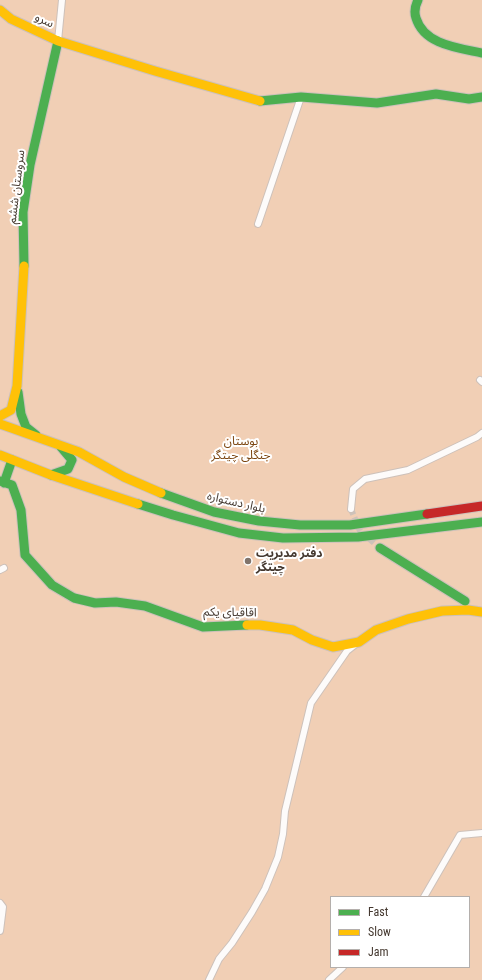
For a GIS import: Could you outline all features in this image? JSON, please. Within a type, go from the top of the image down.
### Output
[{"type":"street","points":[[58,41],[62,0]]},
{"type":"street","points":[[418,0],[415,11],[416,20],[419,27],[426,34],[445,44],[482,53]]},
{"type":"street","name":"سرو","points":[[0,10],[11,19],[58,41],[259,101],[301,97],[377,103],[436,94],[469,99],[482,97]]},
{"type":"street","name":"سروستان ششم","points":[[17,386],[24,276],[23,212],[30,165],[58,41]]},
{"type":"street","points":[[258,224],[301,97]]},
{"type":"street","points":[[0,416],[11,410],[17,386]]},
{"type":"street","points":[[17,386],[21,414],[26,427],[41,440]]},
{"type":"street","name":"بلوار دستواره","points":[[0,424],[41,440],[58,444],[79,452],[124,477],[171,497],[214,512],[259,521],[300,525],[350,525],[482,506]]},
{"type":"street","points":[[351,509],[353,489],[365,479],[408,470],[477,437],[482,432]]},
{"type":"street","points":[[51,475],[68,469],[72,460],[58,444]]},
{"type":"street","points":[[0,456],[51,475],[181,517],[239,532],[283,538],[358,538],[482,522]]},
{"type":"street","points":[[2,482],[12,460]]},
{"type":"street","name":"اقاقیای یکم","points":[[2,482],[12,485],[19,497],[24,520],[25,555],[52,585],[74,598],[95,603],[116,602],[144,606],[203,627],[260,625],[293,630],[312,640],[333,647],[359,642],[376,630],[408,619],[442,611],[468,610],[482,612]]},
{"type":"street","points":[[380,548],[465,601]]},
{"type":"street","points":[[210,980],[219,959],[232,943],[252,912],[265,888],[278,857],[283,834],[285,811],[311,702],[347,651],[359,642]]},
{"type":"street","points":[[425,896],[460,835],[482,833]]},
{"type":"street","points":[[0,903],[4,907],[0,931]]},
{"type":"street","points":[[329,980],[342,968]]},
{"type":"green space","name":"بوستان جنگلی چیتگر","points":[[0,0],[482,0],[482,980],[0,980]]},
{"type":"tunnel","points":[[351,509],[360,531],[380,548]]},
{"type":"traffic: fast","points":[[418,0],[415,9],[415,16],[420,27],[426,34],[443,44],[482,53]]},
{"type":"traffic: fast","points":[[24,266],[23,212],[30,165],[58,41]]},
{"type":"traffic: fast","points":[[260,101],[301,97],[377,103],[436,94],[469,99],[482,97]]},
{"type":"traffic: fast","points":[[18,392],[21,414],[26,427],[36,435]]},
{"type":"traffic: fast","points":[[51,475],[68,469],[72,460],[61,447]]},
{"type":"traffic: fast","points":[[4,483],[12,460]]},
{"type":"traffic: fast","points":[[0,481],[12,485],[21,510],[25,555],[52,585],[74,598],[95,603],[116,602],[145,606],[203,627],[247,625]]},
{"type":"traffic: fast","points":[[161,493],[214,512],[259,521],[300,525],[350,525],[427,514]]},
{"type":"traffic: fast","points":[[138,504],[239,533],[283,538],[358,537],[482,522]]},
{"type":"traffic: fast","points":[[380,548],[465,601]]},
{"type":"traffic: slow","points":[[0,10],[11,19],[58,41],[260,101]]},
{"type":"traffic: slow","points":[[0,416],[11,410],[17,386],[24,266]]},
{"type":"traffic: slow","points":[[0,424],[79,452],[124,477],[161,493]]},
{"type":"traffic: slow","points":[[0,455],[51,475],[138,504]]},
{"type":"traffic: slow","points":[[247,625],[260,625],[293,630],[312,640],[333,647],[359,642],[376,630],[408,619],[442,611],[468,610],[482,612]]},
{"type":"traffic: jam","points":[[427,514],[482,506]]},
{"type":"place","name":"دفتر مدیریت چیتگر","points":[[248,561]]}]
